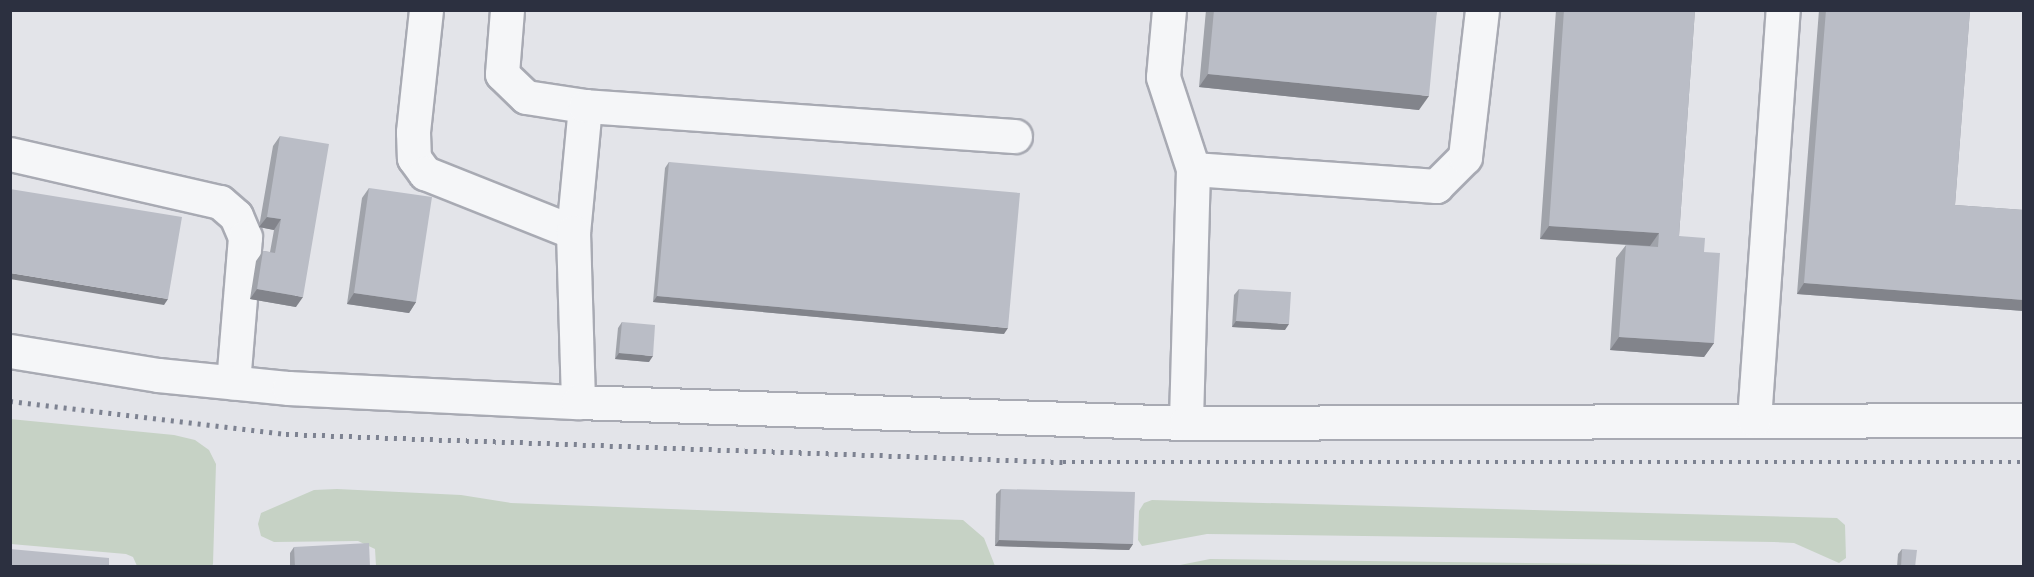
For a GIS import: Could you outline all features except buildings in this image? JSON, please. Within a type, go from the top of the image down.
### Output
[{"type":"street","points":[[426,10],[413,132],[414,158],[425,173],[573,232]]},
{"type":"street","points":[[507,10],[502,74],[526,97],[585,105],[1015,136]]},
{"type":"street","points":[[1168,10],[1163,77],[1193,170],[1186,423]]},
{"type":"street","points":[[1193,170],[1436,186],[1465,157],[1482,10]]},
{"type":"street","points":[[1754,420],[1783,10]]},
{"type":"street","points":[[578,402],[573,232],[585,105]]},
{"type":"street","points":[[10,154],[220,202],[237,216],[245,237],[233,383]]},
{"type":"street","points":[[10,351],[158,375],[233,383],[578,402],[1186,423],[2024,420]]},
{"type":"green space","points":[[10,419],[174,435],[195,440],[209,450],[216,464],[212,566],[137,566],[133,557],[126,554],[11,544]]},
{"type":"green space","points":[[314,490],[461,495],[511,503],[963,520],[984,538],[995,566],[376,566],[375,549],[358,541],[274,542],[261,536],[258,524],[261,513]]},
{"type":"green space","points":[[1152,500],[1837,518],[1845,525],[1846,558],[1839,563],[1794,543],[1774,542],[1207,534],[1142,546],[1138,540],[1139,511],[1144,503]]},
{"type":"green space","points":[[1210,559],[1774,566],[1175,566]]},
{"type":"railway","points":[[10,401],[286,434],[1063,462],[2024,462]]}]
